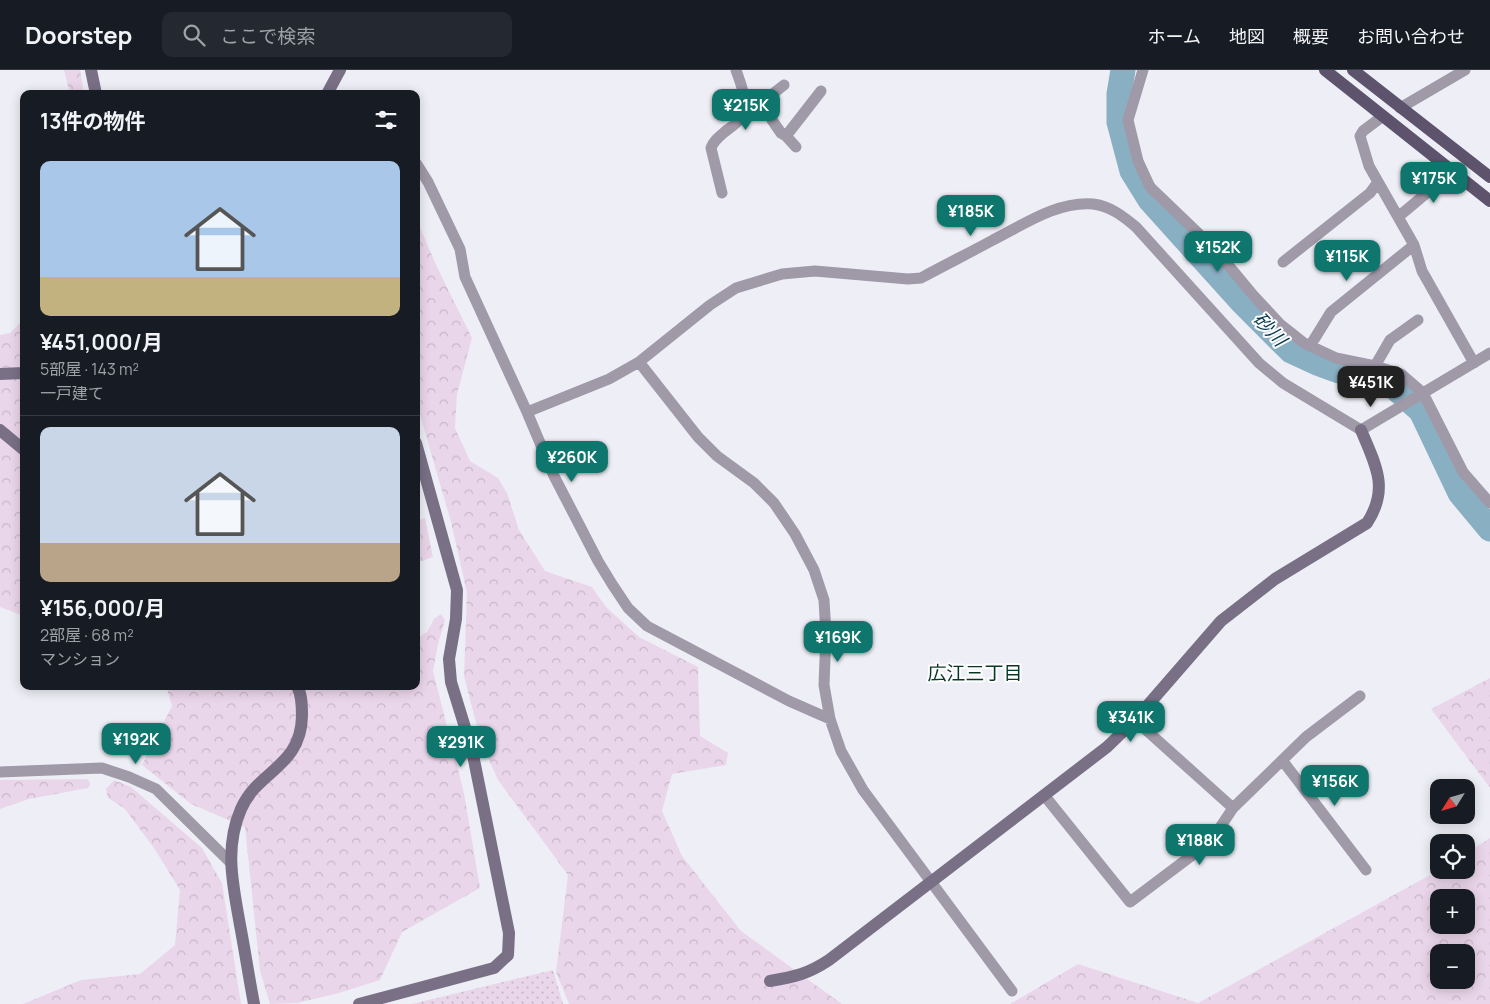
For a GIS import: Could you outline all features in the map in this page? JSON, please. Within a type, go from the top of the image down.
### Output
[{"type":"main road","points":[[1325,70],[1490,201]]},
{"type":"main road","points":[[1354,70],[1490,177]]},
{"type":"street","points":[[91,70],[95,90]]},
{"type":"street","points":[[329,90],[340,70]]},
{"type":"street","points":[[722,193],[711,148],[714,141],[739,120],[743,113],[742,86],[736,70]]},
{"type":"street","points":[[1143,70],[1128,120],[1138,161],[1150,187],[1204,240],[1280,324],[1310,346],[1336,358],[1375,366],[1400,374],[1423,393],[1463,472],[1490,503]]},
{"type":"street","points":[[1400,108],[1465,70]]},
{"type":"street","points":[[784,85],[770,96],[766,104],[772,120],[781,133],[796,147]]},
{"type":"street","points":[[786,136],[821,91]]},
{"type":"street","points":[[744,101],[766,104]]},
{"type":"street","points":[[1383,116],[1360,136],[1369,166],[1414,245],[1422,270],[1474,363]]},
{"type":"street","points":[[420,169],[460,249],[466,277],[528,412],[554,476],[598,561],[628,608],[647,626],[789,701],[830,719]]},
{"type":"street","points":[[1398,216],[1452,171]]},
{"type":"street","points":[[1283,262],[1370,193],[1378,182]]},
{"type":"street","points":[[528,412],[609,379],[639,362],[710,305],[736,288],[782,274],[815,271],[908,279],[921,278],[1054,210],[1074,204],[1094,204],[1117,211],[1136,227],[1265,368],[1283,383],[1360,430],[1375,465],[1379,481],[1379,496],[1374,512],[1367,523],[1274,578],[1221,621],[1135,720],[1107,747],[829,960],[814,970],[798,976],[770,981]]},
{"type":"street","points":[[1310,346],[1331,312],[1414,245]]},
{"type":"street","points":[[1375,366],[1390,340],[1418,320]]},
{"type":"street","points":[[1360,430],[1490,354]]},
{"type":"street","points":[[639,362],[698,437],[717,456],[754,483],[774,503],[799,541],[814,570],[824,600],[826,634],[824,685],[830,719],[841,751],[863,790],[1012,991]]},
{"type":"street","points":[[0,374],[20,373]]},
{"type":"street","points":[[0,430],[20,447]]},
{"type":"street","points":[[359,1004],[494,968],[508,955],[509,933],[472,750],[451,682],[449,659],[456,619],[457,590],[420,457]]},
{"type":"street","points":[[254,1004],[231,863],[231,847],[242,808],[252,792],[283,763],[296,746],[302,728],[302,708],[299,690]]},
{"type":"street","points":[[1044,795],[1130,902],[1211,841],[1234,808],[1282,760],[1306,737],[1360,696]]},
{"type":"street","points":[[1135,720],[1234,808]]},
{"type":"street","points":[[1282,760],[1366,870]]},
{"type":"street","points":[[0,772],[102,768],[129,777],[156,789],[231,863]]},
{"type":"green space","points":[[64,70],[80,70],[83,90],[69,90]]},
{"type":"green space","points":[[420,227],[472,338],[457,394],[455,428],[470,461],[498,478],[507,493],[519,530],[545,571],[592,587],[606,607],[639,637],[698,667],[700,736],[728,753],[726,765],[672,774],[662,811],[682,856],[741,931],[842,1004],[569,1004],[556,972],[568,875],[498,780],[481,742],[464,676],[467,593],[451,522],[420,415]]},
{"type":"green space","points":[[20,323],[20,614],[0,607],[0,335],[10,333]]},
{"type":"green space","points":[[425,518],[433,557],[420,562],[420,520]]},
{"type":"green space","points":[[441,614],[445,620],[433,671],[464,793],[480,888],[402,932],[380,980],[339,993],[297,1003],[270,1004],[260,971],[245,827],[191,804],[142,765],[172,706],[167,690],[420,690],[420,636],[427,632],[434,619]]},
{"type":"green space","points":[[1490,678],[1490,788],[1431,709]]},
{"type":"green space","points":[[88,779],[90,784],[88,788],[29,799],[0,809],[0,780]]},
{"type":"green space","points":[[114,780],[131,787],[202,848],[222,883],[241,1004],[23,1004],[81,980],[140,974],[175,945],[180,890],[154,848],[124,808],[108,798],[106,789]]},
{"type":"green space","points":[[1490,838],[1490,1004],[1010,1004],[1078,964],[1198,1003],[1430,875],[1430,879],[1475,879],[1475,847]]},
{"type":"green space","points":[[553,970],[563,1004],[412,1004]]},
{"type":"waterway","name":"砂川","points":[[1123,70],[1119,94],[1119,122],[1132,171],[1150,200],[1242,302],[1291,351],[1339,371],[1378,378],[1395,388],[1421,411],[1460,493],[1490,529]]},
{"type":"district","name":"広江三丁目","points":[[975,673]]}]
